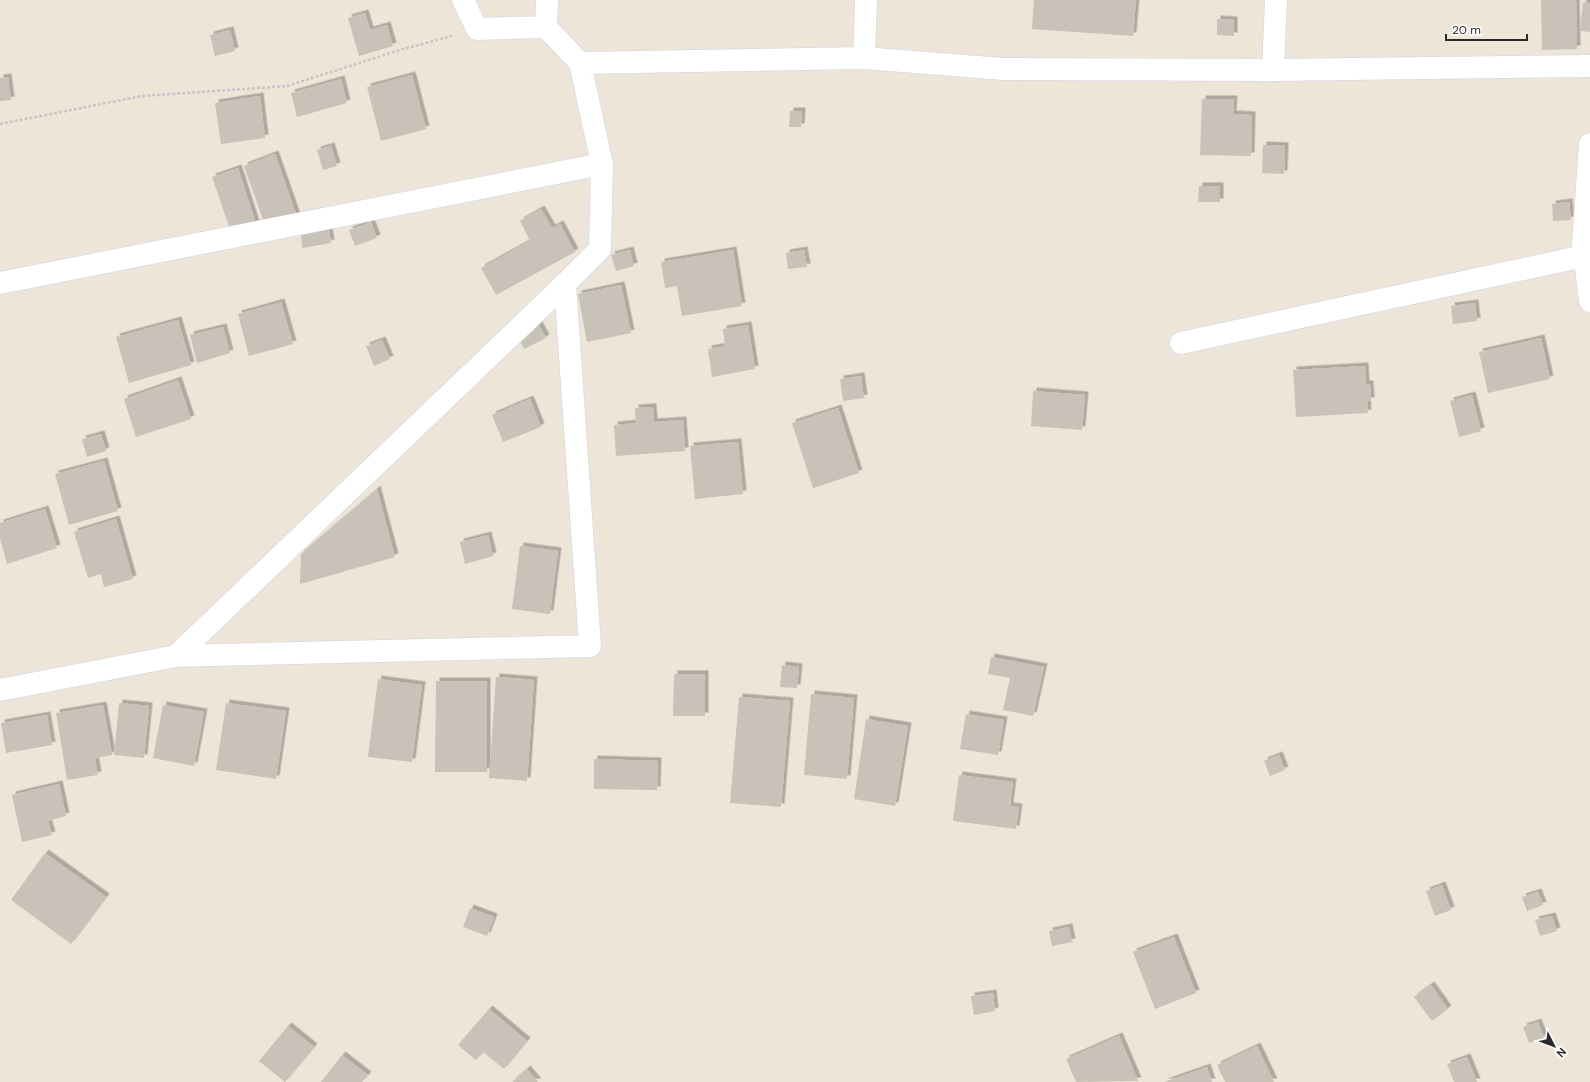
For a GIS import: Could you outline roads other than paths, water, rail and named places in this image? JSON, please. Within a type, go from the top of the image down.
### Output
[{"type":"street","points":[[463,0],[477,29],[546,27]]},
{"type":"street","points":[[176,656],[565,284],[600,248],[602,164],[580,63],[546,27],[547,0]]},
{"type":"street","points":[[864,58],[866,0]]},
{"type":"street","points":[[1273,70],[1276,0]]},
{"type":"street","points":[[580,63],[864,58],[1003,69],[1273,70],[1590,66]]},
{"type":"street","points":[[1590,144],[1584,256],[1590,301]]},
{"type":"street","points":[[0,284],[602,164]]},
{"type":"street","points":[[1181,343],[1584,256]]},
{"type":"street","points":[[0,690],[176,656],[590,646],[565,284]]}]
